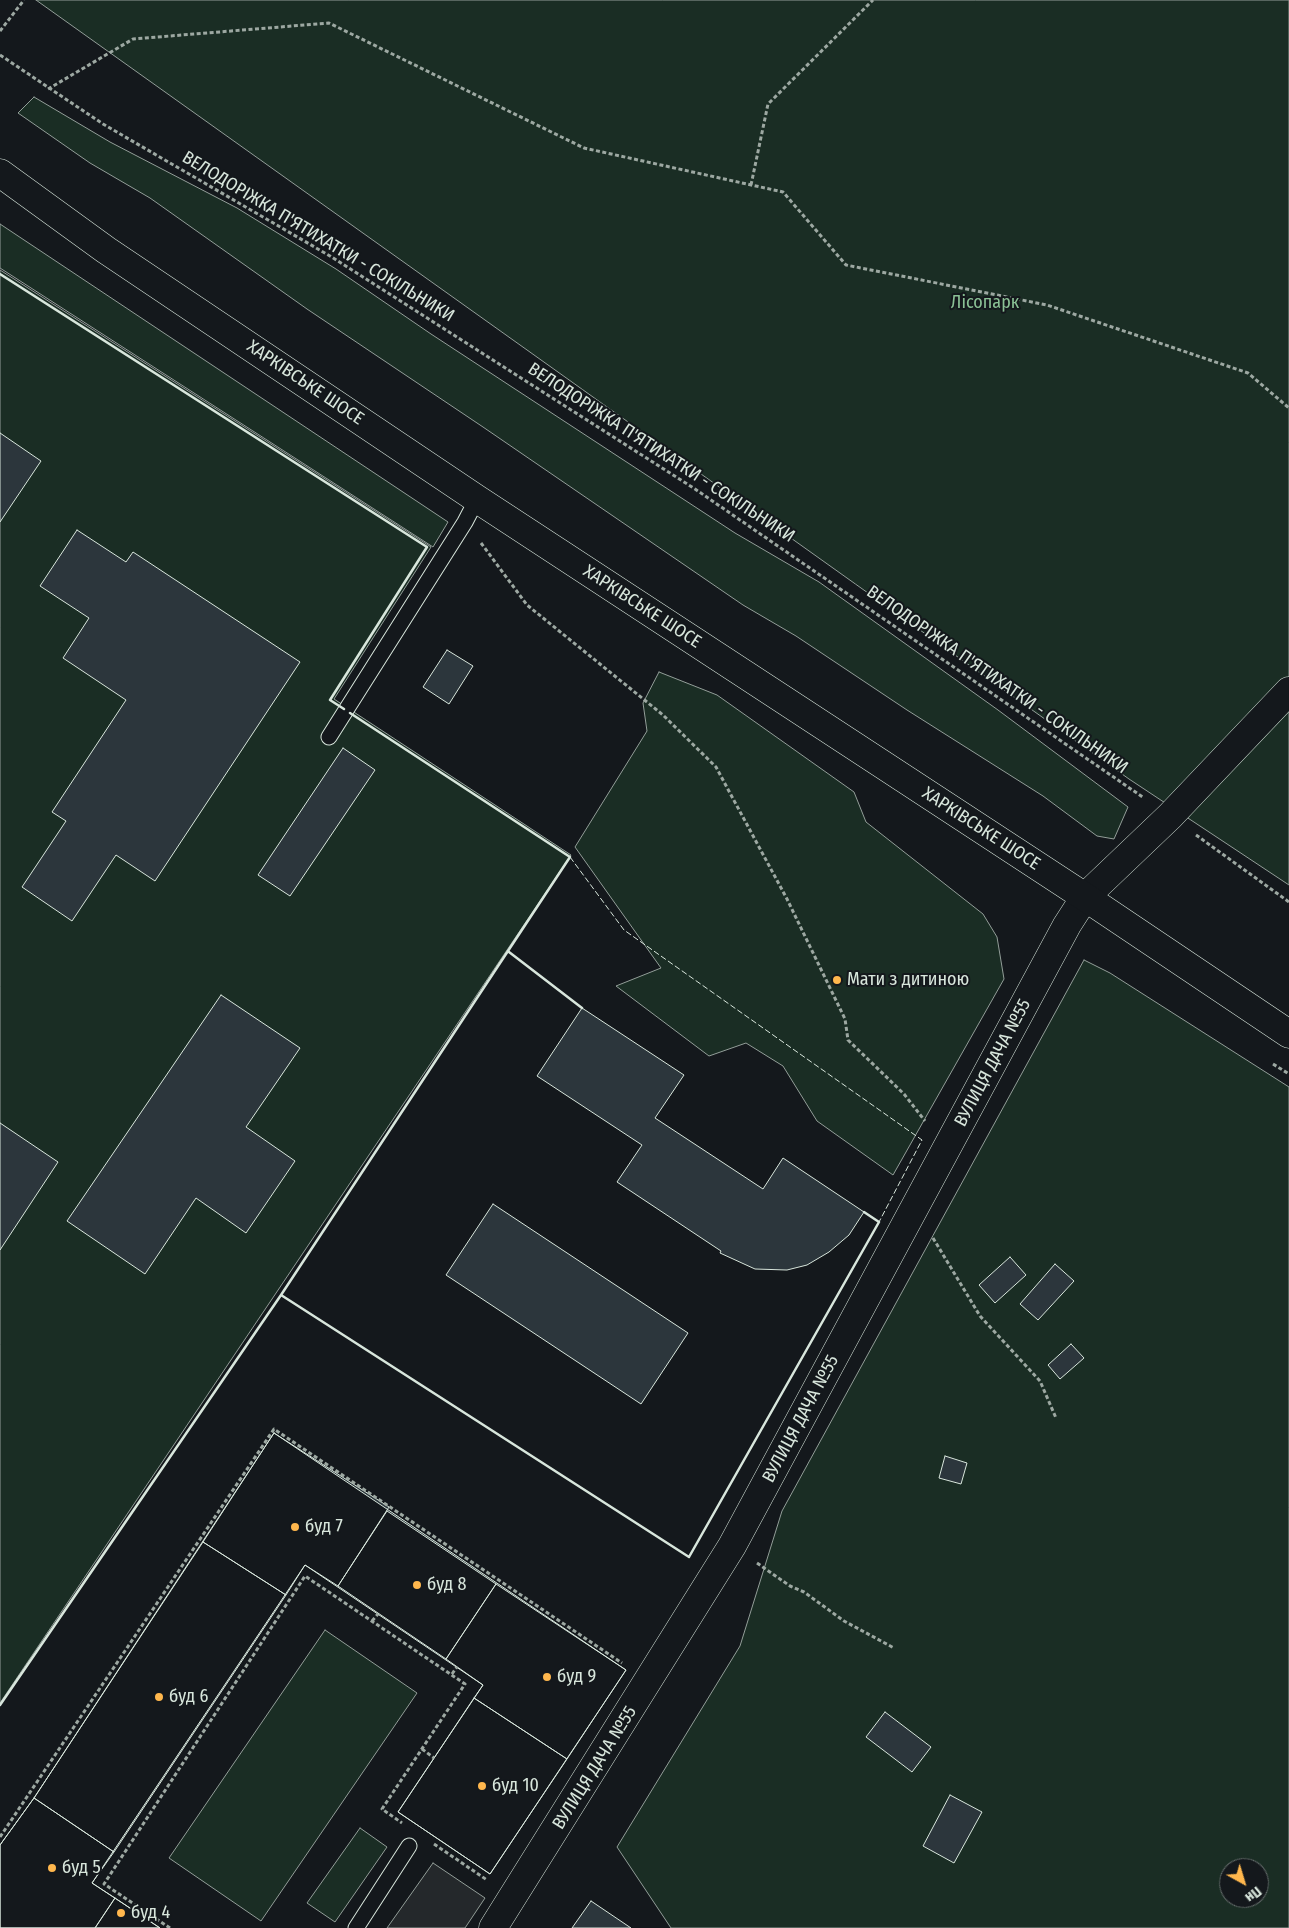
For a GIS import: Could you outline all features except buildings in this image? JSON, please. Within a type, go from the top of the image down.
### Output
[{"type":"main road","name":"ХАРКІВСЬКЕ ШОСЕ","points":[[0,173],[471,510],[1085,897],[1289,1034]]},
{"type":"main road","name":"ВУЛИЦЯ ДАЧА №55","points":[[493,1928],[732,1546],[1067,925],[1085,897],[1170,816],[1289,691]]},
{"type":"lane","points":[[330,737],[471,510]]},
{"type":"lane","points":[[356,1928],[409,1846]]},
{"type":"path","points":[[0,31],[24,0]]},
{"type":"path","points":[[751,185],[768,104],[873,0]]},
{"type":"path","points":[[48,89],[134,39],[329,23],[584,148],[783,192],[846,265],[1047,306],[1248,373],[1289,408]]},
{"type":"path","name":"ВЕЛОДОРІЖКА П'ЯТИХАТКИ - СОКІЛЬНИКИ","points":[[0,56],[103,124],[330,256],[695,489],[1170,816],[1289,902]]},
{"type":"path","points":[[471,510],[527,605],[663,715],[716,767],[787,899],[844,1019],[848,1040],[904,1094],[928,1124]]},
{"type":"path","points":[[915,1208],[980,1316],[1040,1382],[1056,1418]]},
{"type":"path","points":[[0,1837],[274,1430],[625,1665]]},
{"type":"path","points":[[732,1546],[790,1586],[804,1592],[844,1621],[894,1648]]},
{"type":"path","points":[[170,1928],[104,1884],[305,1576],[465,1684],[382,1809],[405,1825]]},
{"type":"path","points":[[372,1622],[378,1614]]},
{"type":"path","points":[[452,1674],[457,1667]]},
{"type":"path","points":[[422,1749],[434,1758]]},
{"type":"path","points":[[428,1840],[491,1882]]},
{"type":"green space","name":"Лісопарк","points":[[36,0],[1289,0],[1289,885],[1129,779]]},
{"type":"green space","points":[[34,97],[110,142],[237,208],[336,269],[431,334],[735,533],[819,582],[998,710],[1128,807],[1114,839],[1097,836],[1043,796],[907,710],[796,636],[743,605],[307,309],[150,198],[90,163],[18,113]]},
{"type":"green space","points":[[0,224],[448,522],[433,547],[0,268]]},
{"type":"green space","points":[[0,270],[431,547],[334,699],[571,855],[0,1703]]},
{"type":"green space","points":[[659,672],[717,695],[854,792],[866,822],[983,914],[997,937],[1004,979],[893,1175],[817,1121],[783,1066],[746,1043],[709,1056],[616,986],[661,968],[575,847],[647,731],[643,703]]},
{"type":"green space","points":[[1084,960],[1110,973],[1289,1087],[1289,1928],[671,1928],[617,1847],[740,1646],[782,1511]]},
{"type":"green space","points":[[325,1630],[417,1693],[261,1921],[169,1858]]},
{"type":"green space","points":[[360,1828],[387,1847],[335,1922],[307,1903]]},
{"type":"shaded area","points":[[433,1863],[485,1898],[465,1928],[387,1928]]},
{"type":"fence","points":[[570,857],[624,930],[922,1140],[879,1222]]},
{"type":"wall","points":[[0,274],[427,547],[330,700],[344,709]]},
{"type":"wall","points":[[0,1705],[281,1295],[570,857],[350,713]]},
{"type":"wall","points":[[509,952],[582,1008]]},
{"type":"wall","points":[[281,1295],[689,1557],[879,1222],[864,1212]]},
{"type":"place","name":"Мати з дитиною","points":[[837,980]]},
{"type":"place","name":"буд 7","points":[[295,1527]]},
{"type":"place","name":"буд 8","points":[[417,1585]]},
{"type":"place","name":"буд 9","points":[[547,1677]]},
{"type":"place","name":"буд 6","points":[[159,1697]]},
{"type":"place","name":"буд 10","points":[[482,1786]]},
{"type":"place","name":"буд 5","points":[[52,1868]]},
{"type":"place","name":"буд 4","points":[[121,1913]]}]
